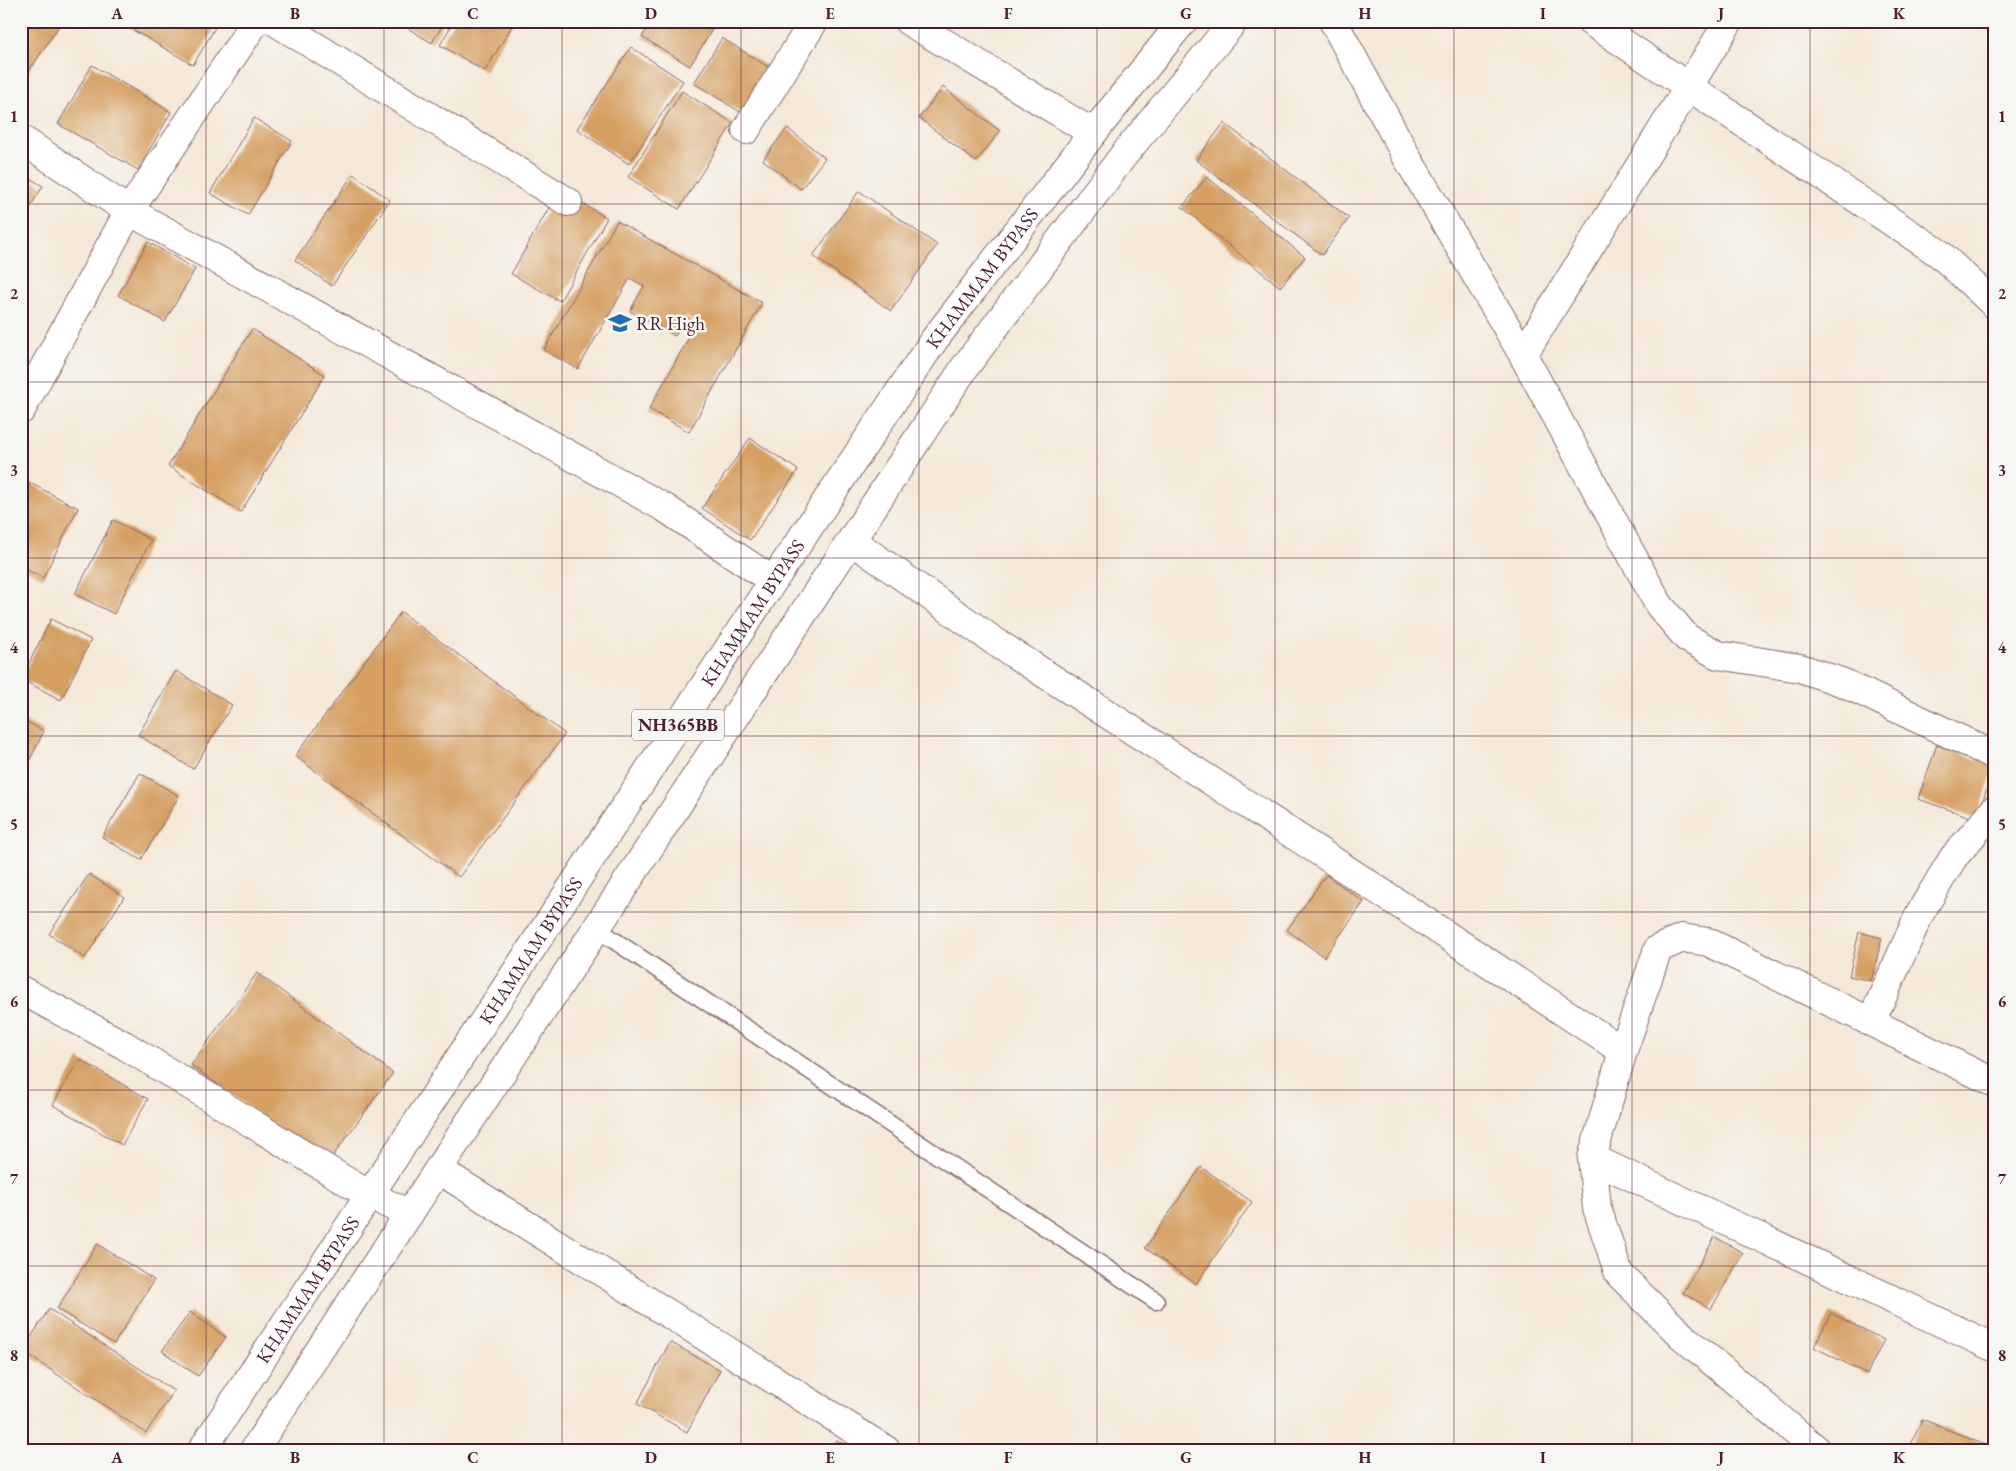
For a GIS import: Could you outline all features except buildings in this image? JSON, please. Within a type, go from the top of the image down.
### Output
[{"type":"main road","points":[[21,410],[129,212],[256,21]]},
{"type":"main road","points":[[274,21],[568,202]]},
{"type":"main road","points":[[746,130],[814,21]]},
{"type":"main road","points":[[908,21],[1092,133]]},
{"type":"main road","name":"KHAMMAM BYPASS","points":[[202,1450],[773,581],[934,340],[1092,133],[1183,21]]},
{"type":"main road","name":"KHAMMAM BYPASS","points":[[254,1450],[965,367],[1123,156],[1234,21]]},
{"type":"main road","points":[[1333,21],[1409,161],[1523,356],[1659,605],[1687,638],[1718,655],[1800,668],[1844,683],[1993,751]]},
{"type":"main road","points":[[1590,21],[1940,254],[1995,305]]},
{"type":"main road","points":[[1523,356],[1729,21]]},
{"type":"main road","points":[[21,138],[129,212],[665,508],[773,581]]},
{"type":"main road","points":[[852,541],[997,643],[1623,1051]]},
{"type":"main road","points":[[1871,1022],[1920,913],[1953,858],[1995,809]]},
{"type":"main road","points":[[1817,1450],[1681,1335],[1619,1274],[1597,1208],[1592,1158],[1623,1051],[1658,949],[1682,938],[1708,942],[1995,1083]]},
{"type":"main road","points":[[21,990],[124,1045],[369,1195],[409,1214]]},
{"type":"main road","points":[[1592,1158],[1995,1348]]},
{"type":"main road","points":[[439,1170],[886,1450]]},
{"type":"lane","points":[[597,929],[1156,1301]]},
{"type":"place","name":"RR High","points":[[620,323]]}]
